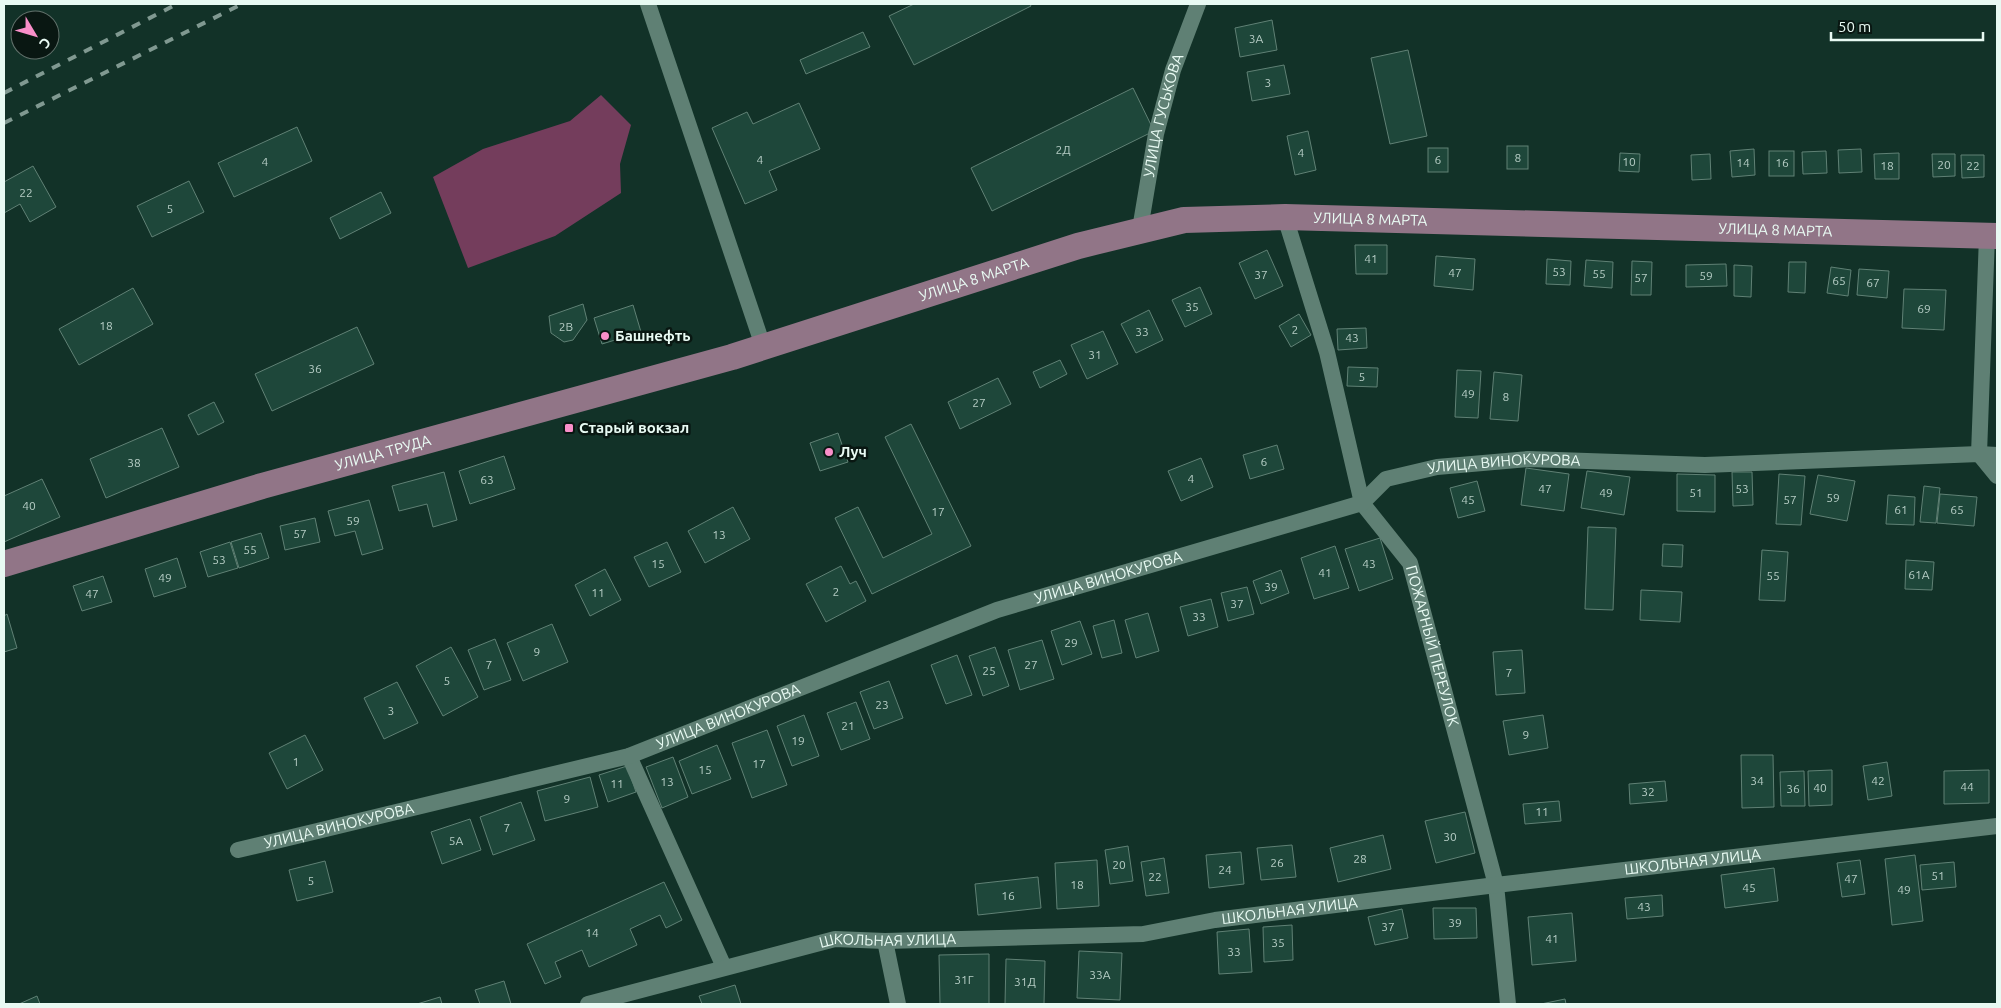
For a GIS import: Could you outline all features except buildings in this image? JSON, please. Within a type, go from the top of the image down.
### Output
[{"type":"main road","name":"УЛИЦА 8 МАРТА","points":[[763,346],[1078,246],[1140,229],[1184,220],[1285,217],[1992,236]]},
{"type":"main road","name":"УЛИЦА ТРУДА","points":[[4,564],[262,486],[732,357],[763,346]]},
{"type":"street","points":[[648,4],[763,346]]},
{"type":"street","name":"УЛИЦА ГУСЬКОВА","points":[[1140,229],[1156,134],[1173,70],[1198,4]]},
{"type":"street","name":"ПОЖАРНЫЙ ПЕРЕУЛОК","points":[[1285,217],[1327,352],[1362,503],[1410,563],[1496,884],[1508,1004]]},
{"type":"street","points":[[1992,236],[1979,454],[1997,476]]},
{"type":"street","name":"УЛИЦА ВИНОКУРОВА","points":[[238,850],[629,756],[997,610],[1362,503],[1386,479],[1437,466],[1528,459],[1705,465],[1979,454],[1997,455]]},
{"type":"street","points":[[629,756],[724,967]]},
{"type":"street","name":"ШКОЛЬНАЯ УЛИЦА","points":[[588,1004],[835,939],[885,941],[1143,934],[1215,920],[1496,884],[1997,826]]},
{"type":"street","points":[[885,941],[898,1004]]},
{"type":"shaded area","points":[[601,95],[631,125],[620,164],[621,193],[555,236],[468,268],[433,177],[483,149],[570,121]]},
{"type":"railway","points":[[4,93],[177,4]]},
{"type":"railway","points":[[4,123],[242,4]]},
{"type":"place","name":"Башнефть","points":[[605,336]]},
{"type":"place","name":"Старый вокзал","points":[[569,428]]},
{"type":"place","name":"Луч","points":[[829,452]]}]
